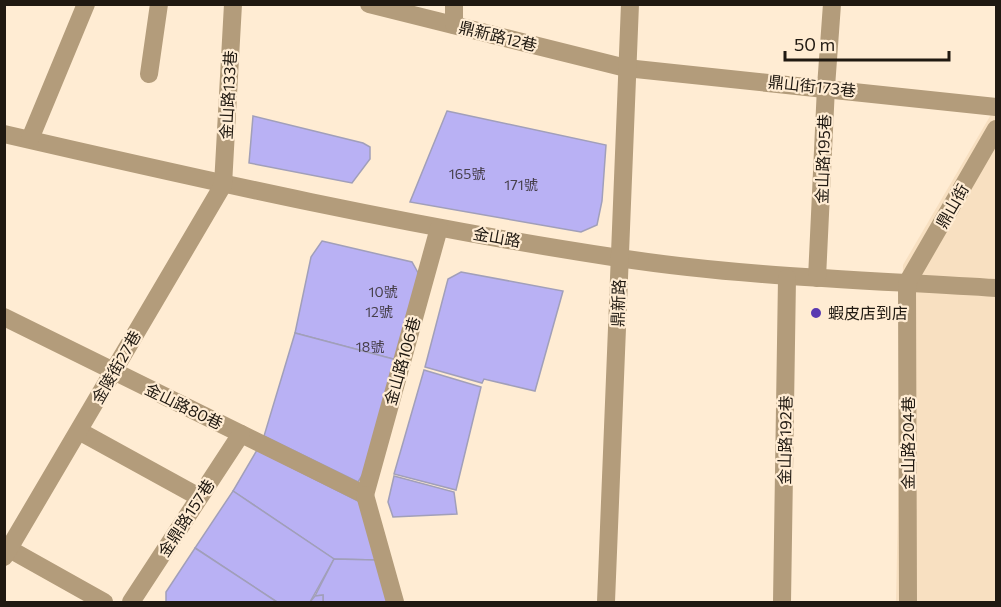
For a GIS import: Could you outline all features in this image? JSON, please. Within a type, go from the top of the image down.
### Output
[{"type":"street","points":[[30,139],[86,4]]},
{"type":"street","points":[[149,74],[159,4]]},
{"type":"street","name":"金山路133巷","points":[[223,185],[232,4]]},
{"type":"street","name":"鼎新路12巷","points":[[369,4],[626,68]]},
{"type":"street","points":[[454,4],[454,25]]},
{"type":"street","name":"鼎新路","points":[[606,603],[630,4]]},
{"type":"street","name":"金山路195巷","points":[[818,278],[832,4]]},
{"type":"street","name":"鼎山街173巷","points":[[626,68],[826,87],[996,107]]},
{"type":"street","name":"鼎山街","points":[[907,283],[996,129]]},
{"type":"street","name":"金山路","points":[[4,134],[223,185],[440,228],[620,259],[787,278],[996,288]]},
{"type":"street","name":"金陵街27巷","points":[[6,551],[223,185]]},
{"type":"street","name":"金山路106巷","points":[[364,495],[440,228]]},
{"type":"street","name":"金山路192巷","points":[[782,603],[787,278]]},
{"type":"street","name":"金山路204巷","points":[[907,283],[908,603]]},
{"type":"street","name":"金山路80巷","points":[[4,317],[364,495]]},
{"type":"street","points":[[79,431],[200,497]]},
{"type":"street","name":"金鼎路157巷","points":[[131,603],[241,434]]},
{"type":"street","points":[[364,495],[395,603]]},
{"type":"street","points":[[6,551],[104,603]]},
{"type":"shaded area","points":[[996,106],[996,602],[896,602],[903,265]]},
{"type":"building","points":[[447,111],[606,145],[602,201],[597,225],[581,232],[410,202]]},
{"type":"building","points":[[253,116],[363,143],[370,147],[370,159],[352,183],[249,163]]},
{"type":"building","points":[[322,241],[412,262],[421,278],[397,360],[295,333],[311,257]]},
{"type":"building","points":[[461,272],[563,291],[535,391],[484,379],[482,383],[425,367],[448,279]]},
{"type":"building","points":[[295,333],[397,360],[367,468],[358,482],[264,436]]},
{"type":"building","points":[[424,370],[481,387],[456,490],[394,474]]},
{"type":"building","points":[[257,450],[362,503],[376,560],[334,559],[233,491]]},
{"type":"building","points":[[394,476],[454,492],[457,514],[393,517],[388,502]]},
{"type":"building","points":[[233,491],[334,559],[310,602],[277,602],[195,548]]},
{"type":"building","points":[[195,548],[277,602],[166,602],[166,592]]},
{"type":"building","points":[[334,559],[376,560],[388,602],[323,602],[323,595],[315,596]]},
{"type":"building","points":[[323,595],[323,602],[310,602],[315,596]]},
{"type":"place","name":"蝦皮店到店","points":[[816,313]]}]
